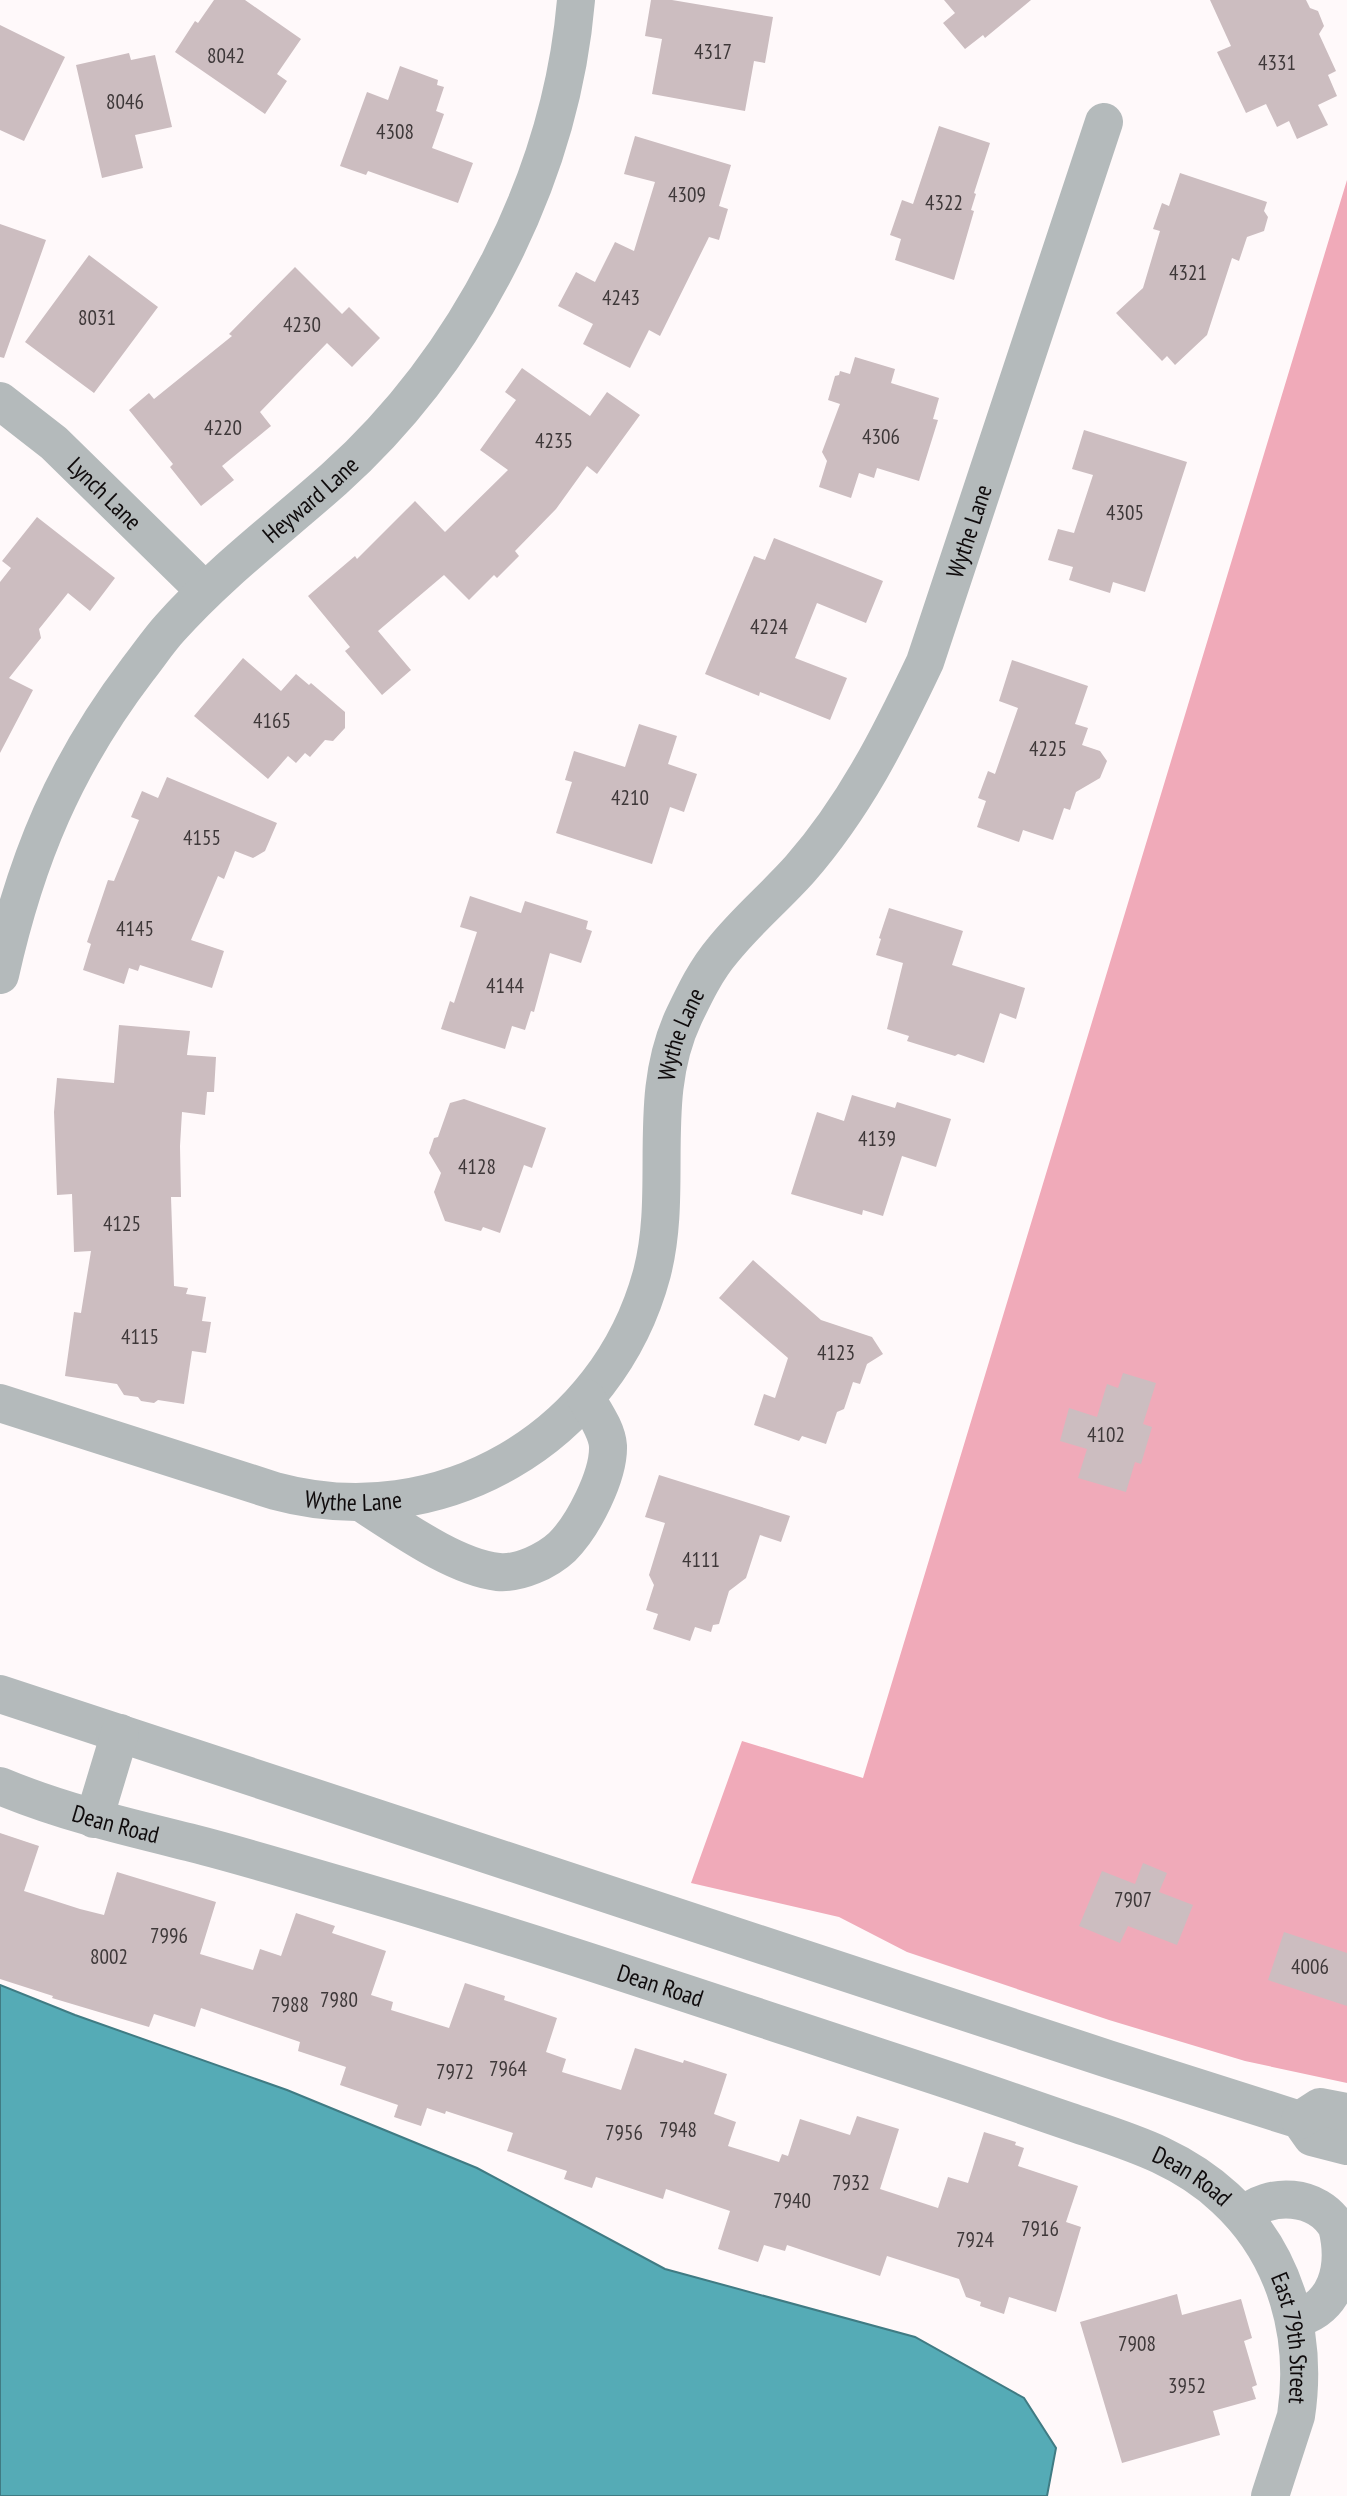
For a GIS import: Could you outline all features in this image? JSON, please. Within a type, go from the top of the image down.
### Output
[{"type":"street","name":"Heyward Lane","points":[[0,975],[18,898],[57,799],[109,707],[169,629],[221,575],[335,478],[378,436],[440,360],[466,322],[515,229],[530,194],[556,115],[569,64],[576,0]]},
{"type":"street","name":"Wythe Lane","points":[[0,1402],[292,1495],[360,1502],[427,1494],[485,1474],[537,1444],[566,1420],[586,1398],[626,1342],[652,1272],[662,1212],[660,1114],[670,1055],[682,1019],[698,985],[720,954],[801,868],[842,814],[868,776],[919,674],[1104,122]]},
{"type":"street","name":"Lynch Lane","points":[[0,401],[54,443],[205,592]]},
{"type":"street","points":[[360,1502],[419,1539],[468,1564],[500,1572],[537,1565],[562,1547],[579,1524],[597,1490],[607,1463],[608,1443],[586,1398]]},
{"type":"street","points":[[0,1694],[1300,2120],[1312,2137],[1347,2146]]},
{"type":"street","points":[[94,1819],[120,1733]]},
{"type":"street","name":"Dean Road","points":[[0,1786],[94,1819],[336,1884],[687,1994],[982,2091],[1162,2154],[1198,2176],[1225,2197],[1263,2242],[1274,2263]]},
{"type":"street","points":[[1300,2120],[1320,2107],[1347,2112]]},
{"type":"street","points":[[1243,2216],[1263,2203],[1291,2199],[1321,2210],[1336,2226],[1345,2247],[1345,2271],[1339,2288],[1334,2296],[1309,2315],[1295,2319]]},
{"type":"street","name":"East 79th Street","points":[[1270,2496],[1296,2416],[1300,2354],[1295,2319],[1274,2263]]},
{"type":"shaded area","points":[[1347,180],[1347,2083],[1245,2061],[1109,2020],[907,1952],[839,1917],[691,1883],[742,1741],[863,1778]]},
{"type":"water","points":[[0,1985],[75,2015],[287,2090],[477,2168],[665,2269],[915,2337],[1024,2398],[1056,2448],[1047,2496],[0,2496]]},
{"type":"building","points":[[214,0],[245,0],[301,39],[277,74],[287,81],[265,114],[175,52],[195,21],[198,23]]},
{"type":"building","points":[[651,0],[672,0],[773,17],[765,63],[754,61],[745,111],[652,94],[662,39],[645,36]]},
{"type":"building","points":[[944,0],[1031,0],[985,38],[983,35],[965,49],[943,23],[955,13]]},
{"type":"building","points":[[1210,0],[1306,0],[1310,8],[1318,11],[1324,26],[1319,34],[1336,71],[1328,75],[1337,96],[1318,105],[1328,125],[1297,139],[1289,121],[1277,127],[1266,104],[1246,113],[1217,52],[1231,46]]},
{"type":"building","points":[[0,25],[65,57],[24,141],[0,130]]},
{"type":"building","points":[[129,53],[131,60],[155,55],[172,127],[135,135],[143,168],[102,178],[76,65]]},
{"type":"building","points":[[400,66],[438,80],[437,85],[444,87],[436,111],[444,114],[432,148],[473,163],[458,203],[368,171],[366,175],[340,166],[367,92],[388,100]]},
{"type":"building","points":[[939,126],[990,143],[974,193],[976,194],[971,210],[974,211],[954,280],[895,260],[901,239],[890,235],[902,200],[913,204]]},
{"type":"building","points":[[635,136],[731,165],[719,206],[728,209],[719,240],[709,237],[660,336],[649,330],[630,368],[583,344],[593,324],[558,306],[576,272],[595,282],[615,242],[634,251],[655,182],[624,174]]},
{"type":"building","points":[[1180,173],[1267,202],[1264,211],[1268,217],[1264,231],[1247,237],[1239,261],[1232,258],[1207,335],[1175,365],[1167,356],[1162,361],[1116,313],[1143,288],[1160,231],[1153,229],[1162,203],[1169,206]]},
{"type":"building","points":[[0,224],[46,240],[4,358],[0,357]]},
{"type":"building","points":[[89,255],[158,307],[94,393],[25,342]]},
{"type":"building","points":[[295,267],[342,314],[349,307],[380,338],[352,367],[327,343],[260,412],[271,426],[222,466],[234,480],[201,506],[170,467],[173,464],[129,410],[149,393],[154,399],[232,336],[229,334]]},
{"type":"building","points":[[855,357],[895,369],[891,383],[939,398],[933,419],[938,420],[919,481],[877,468],[874,478],[859,473],[851,498],[819,487],[827,461],[822,452],[840,404],[828,400],[835,376],[839,375],[840,371],[850,374]]},
{"type":"building","points":[[522,368],[590,416],[607,392],[640,415],[597,474],[587,466],[556,509],[515,551],[519,556],[497,578],[494,575],[469,600],[444,575],[378,631],[411,670],[382,695],[345,651],[350,647],[308,596],[355,556],[357,559],[415,501],[445,532],[508,470],[480,450],[516,400],[505,392]]},
{"type":"building","points":[[1084,430],[1187,462],[1145,592],[1113,582],[1110,593],[1069,580],[1073,567],[1048,560],[1058,529],[1074,533],[1093,475],[1072,469]]},
{"type":"building","points":[[37,517],[115,578],[90,611],[68,593],[39,629],[41,638],[9,678],[33,690],[0,753],[0,582],[11,568],[2,561]]},
{"type":"building","points":[[774,538],[883,581],[866,623],[817,603],[795,658],[847,678],[830,720],[760,692],[759,696],[705,674],[754,556],[765,560]]},
{"type":"building","points":[[243,658],[281,691],[296,674],[309,685],[311,683],[345,712],[345,728],[333,741],[325,740],[310,757],[305,753],[296,763],[288,756],[268,779],[194,716]]},
{"type":"building","points":[[1012,660],[1088,686],[1075,724],[1088,728],[1082,745],[1100,751],[1107,761],[1100,778],[1076,792],[1070,810],[1064,808],[1053,840],[1023,830],[1019,842],[977,827],[986,801],[978,798],[988,771],[995,774],[1018,708],[999,701]]},
{"type":"building","points":[[639,724],[677,736],[668,764],[697,774],[684,812],[670,807],[652,864],[556,833],[572,782],[565,780],[574,751],[625,767]]},
{"type":"building","points":[[167,777],[277,823],[265,851],[253,858],[235,851],[224,879],[218,876],[191,940],[224,951],[212,988],[140,965],[138,971],[129,968],[124,984],[83,970],[91,944],[87,942],[108,880],[114,881],[139,820],[131,817],[142,791],[158,798]]},
{"type":"building","points":[[470,896],[521,913],[525,901],[588,921],[586,929],[592,931],[581,963],[550,953],[534,1012],[531,1011],[525,1030],[512,1026],[505,1049],[441,1029],[450,1001],[454,1003],[477,932],[460,927]]},
{"type":"building","points":[[889,908],[963,931],[952,965],[1025,988],[1016,1019],[1000,1013],[984,1063],[907,1041],[909,1036],[887,1029],[903,963],[876,955]]},
{"type":"building","points":[[119,1025],[190,1031],[187,1055],[216,1057],[214,1092],[207,1092],[205,1115],[182,1112],[181,1197],[171,1197],[174,1286],[188,1288],[186,1294],[206,1297],[202,1321],[211,1322],[206,1353],[192,1351],[184,1404],[158,1400],[154,1403],[141,1401],[138,1397],[124,1395],[117,1384],[65,1376],[74,1312],[81,1313],[91,1251],[74,1252],[72,1194],[57,1195],[54,1112],[57,1078],[114,1083]]},
{"type":"building","points":[[852,1095],[895,1108],[897,1102],[951,1119],[936,1167],[902,1156],[883,1216],[863,1210],[862,1215],[791,1194],[817,1112],[844,1121]]},
{"type":"building","points":[[464,1099],[546,1128],[532,1168],[524,1165],[500,1233],[483,1227],[481,1231],[445,1221],[434,1192],[441,1173],[429,1153],[434,1138],[438,1137],[450,1103]]},
{"type":"building","points":[[753,1260],[821,1320],[872,1337],[883,1354],[867,1364],[860,1384],[853,1382],[844,1409],[837,1412],[826,1444],[802,1436],[799,1441],[754,1425],[764,1394],[775,1398],[788,1358],[719,1298]]},
{"type":"building","points":[[1123,1373],[1156,1383],[1143,1424],[1152,1427],[1141,1464],[1135,1462],[1126,1492],[1078,1478],[1087,1449],[1060,1441],[1069,1408],[1097,1417],[1107,1384],[1118,1388]]},
{"type":"building","points":[[659,1475],[790,1516],[781,1542],[760,1535],[746,1578],[729,1591],[719,1624],[713,1625],[711,1632],[695,1627],[690,1641],[653,1629],[658,1614],[646,1610],[654,1585],[649,1575],[665,1523],[645,1517]]},
{"type":"building","points":[[0,1833],[39,1846],[24,1891],[80,1909],[104,1915],[117,1872],[216,1902],[200,1954],[253,1970],[260,1949],[281,1956],[296,1913],[335,1926],[332,1933],[386,1951],[371,1995],[393,2002],[391,2010],[449,2028],[465,1983],[557,2018],[546,2052],[566,2059],[562,2072],[621,2090],[635,2048],[727,2074],[714,2114],[736,2122],[728,2146],[779,2162],[782,2154],[788,2156],[800,2119],[850,2135],[857,2116],[899,2129],[880,2189],[938,2208],[948,2177],[968,2183],[984,2132],[1016,2142],[1015,2145],[1024,2148],[1018,2166],[1078,2186],[1066,2222],[1081,2227],[1056,2312],[1009,2297],[1004,2314],[980,2306],[981,2302],[966,2297],[959,2279],[887,2256],[880,2276],[787,2245],[785,2251],[764,2245],[758,2262],[718,2249],[730,2211],[666,2189],[663,2199],[596,2177],[592,2188],[564,2179],[567,2171],[507,2151],[513,2133],[446,2111],[445,2114],[427,2108],[421,2126],[394,2117],[398,2105],[340,2085],[346,2067],[298,2051],[300,2042],[201,2008],[195,2027],[154,2014],[149,2027],[52,1998],[53,1996],[0,1979]]},
{"type":"building","points":[[1143,1863],[1167,1873],[1159,1892],[1193,1905],[1177,1945],[1128,1926],[1120,1943],[1079,1926],[1102,1871],[1135,1884]]},
{"type":"building","points":[[1284,1932],[1347,1953],[1347,2006],[1268,1980]]},
{"type":"building","points":[[1177,2294],[1182,2315],[1241,2299],[1252,2338],[1244,2341],[1257,2385],[1252,2387],[1256,2399],[1213,2411],[1220,2435],[1122,2463],[1080,2322]]}]
